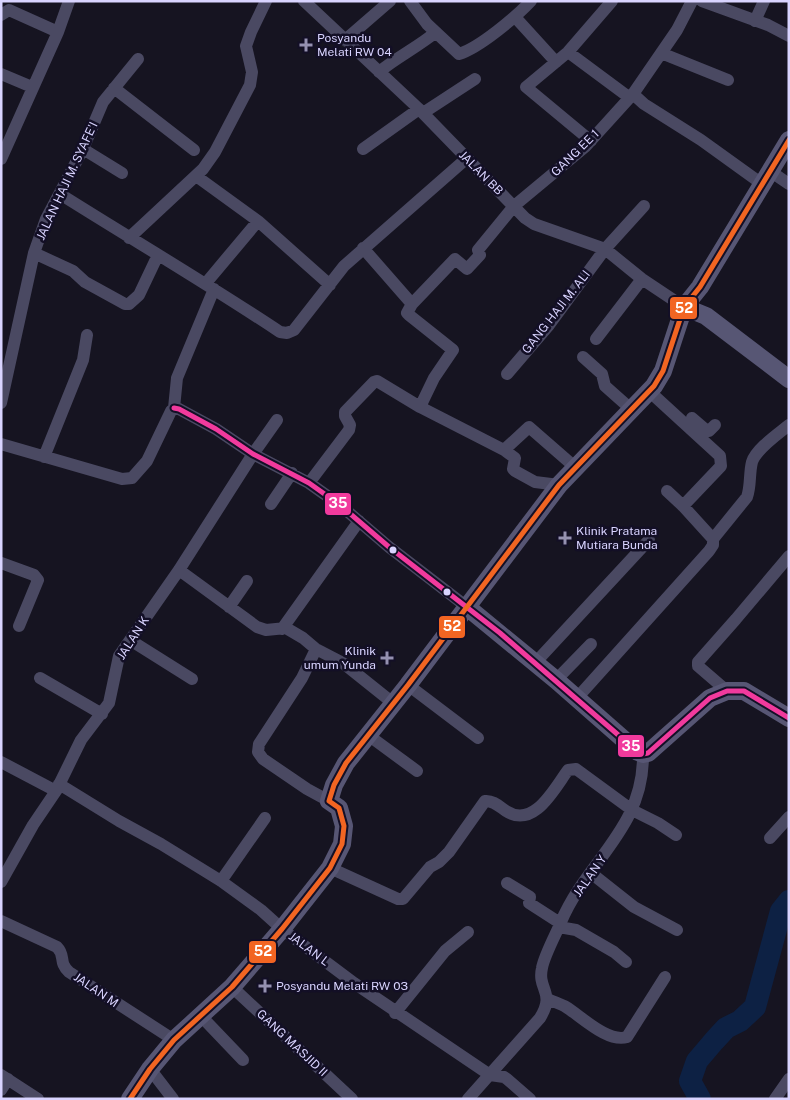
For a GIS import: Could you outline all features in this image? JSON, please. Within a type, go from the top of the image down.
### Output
[{"type":"street","points":[[2,155],[58,32],[69,1]]},
{"type":"street","points":[[129,238],[203,169],[215,152],[250,86],[252,72],[246,46],[250,32],[266,1]]},
{"type":"street","name":"JALAN BB","points":[[304,1],[421,111],[525,218],[534,224],[605,249],[642,280],[684,306]]},
{"type":"street","points":[[345,40],[390,1]]},
{"type":"street","points":[[410,1],[436,32],[457,53],[462,54],[515,17],[531,1]]},
{"type":"street","points":[[591,140],[526,87],[568,52],[612,1]]},
{"type":"street","name":"GANG EE 1","points":[[412,304],[455,259],[466,269],[480,255],[478,250],[514,206],[591,140],[631,96],[677,30],[692,1]]},
{"type":"street","points":[[702,1],[789,36]]},
{"type":"street","points":[[755,21],[764,1]]},
{"type":"street","points":[[1,15],[9,10],[58,32]]},
{"type":"street","points":[[515,17],[556,62]]},
{"type":"street","points":[[380,72],[390,63],[422,44],[436,32]]},
{"type":"street","points":[[568,52],[631,96],[766,178],[789,184]]},
{"type":"street","points":[[662,53],[728,80]]},
{"type":"street","name":"JALAN HAJI M. SYAFE'I","points":[[1,403],[34,252],[46,218],[83,149],[103,102],[138,59]]},
{"type":"street","points":[[1,74],[32,88]]},
{"type":"street","points":[[363,149],[475,79]]},
{"type":"street","points":[[114,88],[194,150]]},
{"type":"street","points":[[329,801],[338,776],[346,763],[408,685],[559,486],[652,388],[663,371],[684,306],[700,287],[789,140]]},
{"type":"street","points":[[83,149],[122,173]]},
{"type":"street","points":[[60,194],[210,286],[280,332],[287,332],[294,330],[344,266],[466,159]]},
{"type":"street","points":[[196,176],[258,221],[330,285]]},
{"type":"street","name":"GANG HAJI M. ALI","points":[[507,374],[549,325],[605,249],[644,206]]},
{"type":"street","points":[[1,444],[44,458],[122,479],[132,478],[138,474],[147,461],[174,408],[177,378],[210,286],[258,221]]},
{"type":"street","points":[[364,248],[412,304],[407,313],[408,316],[453,350],[434,378],[420,407]]},
{"type":"street","points":[[34,252],[75,272],[85,282],[125,304],[129,304],[136,299],[158,255]]},
{"type":"street","points":[[596,339],[642,280]]},
{"type":"street","points":[[684,306],[706,316],[789,379]]},
{"type":"street","points":[[44,458],[83,360],[87,335]]},
{"type":"street","points":[[583,358],[602,374],[607,387],[632,410]]},
{"type":"street","points":[[309,483],[349,430],[350,425],[345,416],[346,412],[374,382],[380,382],[420,407],[504,450],[515,458],[513,469],[515,471],[535,482],[559,486]]},
{"type":"street","points":[[652,388],[706,430],[709,431],[715,425]]},
{"type":"street","points":[[652,388],[720,456],[722,461],[721,466],[684,506]]},
{"type":"street","points":[[174,408],[216,429],[254,454],[292,473],[340,505],[389,548],[467,607],[556,680],[638,752],[643,754],[648,752],[710,698],[727,691],[744,691],[787,714]]},
{"type":"street","name":"JALAN K","points":[[1,882],[33,825],[58,787],[81,740],[109,704],[117,660],[278,420]]},
{"type":"street","points":[[577,698],[709,551],[713,545],[713,539],[747,497],[750,490],[753,459],[758,452],[789,425]]},
{"type":"street","points":[[504,450],[529,428],[576,468]]},
{"type":"street","points":[[271,504],[292,473]]},
{"type":"street","points":[[667,491],[684,506],[713,539]]},
{"type":"street","points":[[282,629],[358,522]]},
{"type":"street","points":[[535,663],[649,540]]},
{"type":"street","points":[[727,691],[698,666],[698,662],[789,556]]},
{"type":"street","points":[[1,563],[34,575],[38,580],[19,626]]},
{"type":"street","points":[[179,570],[257,626],[266,630],[286,628],[303,638],[316,649],[343,663],[393,703]]},
{"type":"street","points":[[229,607],[247,581]]},
{"type":"street","points":[[130,640],[192,679]]},
{"type":"street","points":[[556,680],[591,644]]},
{"type":"street","points":[[130,1099],[150,1069],[174,1040],[232,987],[282,929],[330,868],[342,844],[344,826],[339,808],[263,759],[258,752],[260,744],[302,678],[316,649]]},
{"type":"street","points":[[40,678],[102,714]]},
{"type":"street","points":[[408,685],[478,738]]},
{"type":"street","points":[[368,735],[417,771]]},
{"type":"street","name":"JALAN Y","points":[[548,999],[540,977],[542,966],[578,890],[621,832],[632,810],[643,768],[643,754]]},
{"type":"street","name":"JALAN L","points":[[1,762],[58,787],[161,844],[221,882],[261,910],[282,929],[396,1013],[490,1075],[504,1077],[530,1099]]},
{"type":"street","points":[[330,868],[398,899],[403,899],[430,867],[440,862],[449,852],[485,801],[488,800],[513,816],[529,815],[542,805],[568,770],[571,769],[576,770],[632,810],[658,822],[676,835]]},
{"type":"street","points":[[770,838],[789,817]]},
{"type":"street","points":[[221,882],[265,818]]},
{"type":"street","points":[[591,874],[634,907],[678,930]]},
{"type":"street","points":[[508,883],[530,897],[529,903],[560,925],[576,930],[614,952],[626,962]]},
{"type":"street","name":"JALAN M","points":[[1,921],[57,947],[60,951],[62,964],[70,972],[174,1040]]},
{"type":"street","points":[[396,1013],[446,951],[468,932]]},
{"type":"street","points":[[468,1099],[540,1018],[548,999],[565,1006],[610,1036],[622,1039],[627,1037],[665,977]]},
{"type":"street","name":"GANG MASJID II","points":[[232,987],[352,1099]]},
{"type":"street","points":[[201,1016],[243,1060]]},
{"type":"street","points":[[150,1069],[173,1099]]},
{"type":"street","points":[[1,1090],[5,1077],[38,1099]]},
{"type":"street","points":[[774,1099],[786,1085]]},
{"type":"waterway","points":[[700,1099],[690,1081],[697,1061],[726,1028],[740,1021],[755,1007],[781,911],[789,901]]},
{"type":"transit line","name":"52","points":[[130,1099],[150,1069],[174,1040],[232,987],[282,929],[330,868],[342,844],[344,826],[339,808],[329,801],[334,785],[346,763],[408,685],[559,485],[654,386],[663,371],[684,307],[700,287],[789,140]]},
{"type":"transit line","name":"35","points":[[174,408],[216,429],[253,454],[309,483],[340,505],[389,547],[500,633],[638,752],[648,753],[710,698],[727,691],[744,691],[789,718]]},
{"type":"place","name":"Posyandu Melati RW 04","points":[[306,45]]},
{"type":"place","name":"Klinik Pratama Mutiara Bunda","points":[[565,538]]},
{"type":"place","name":"Klinik umum Yunda","points":[[387,658]]},
{"type":"place","name":"Posyandu Melati RW 03","points":[[265,986]]}]
